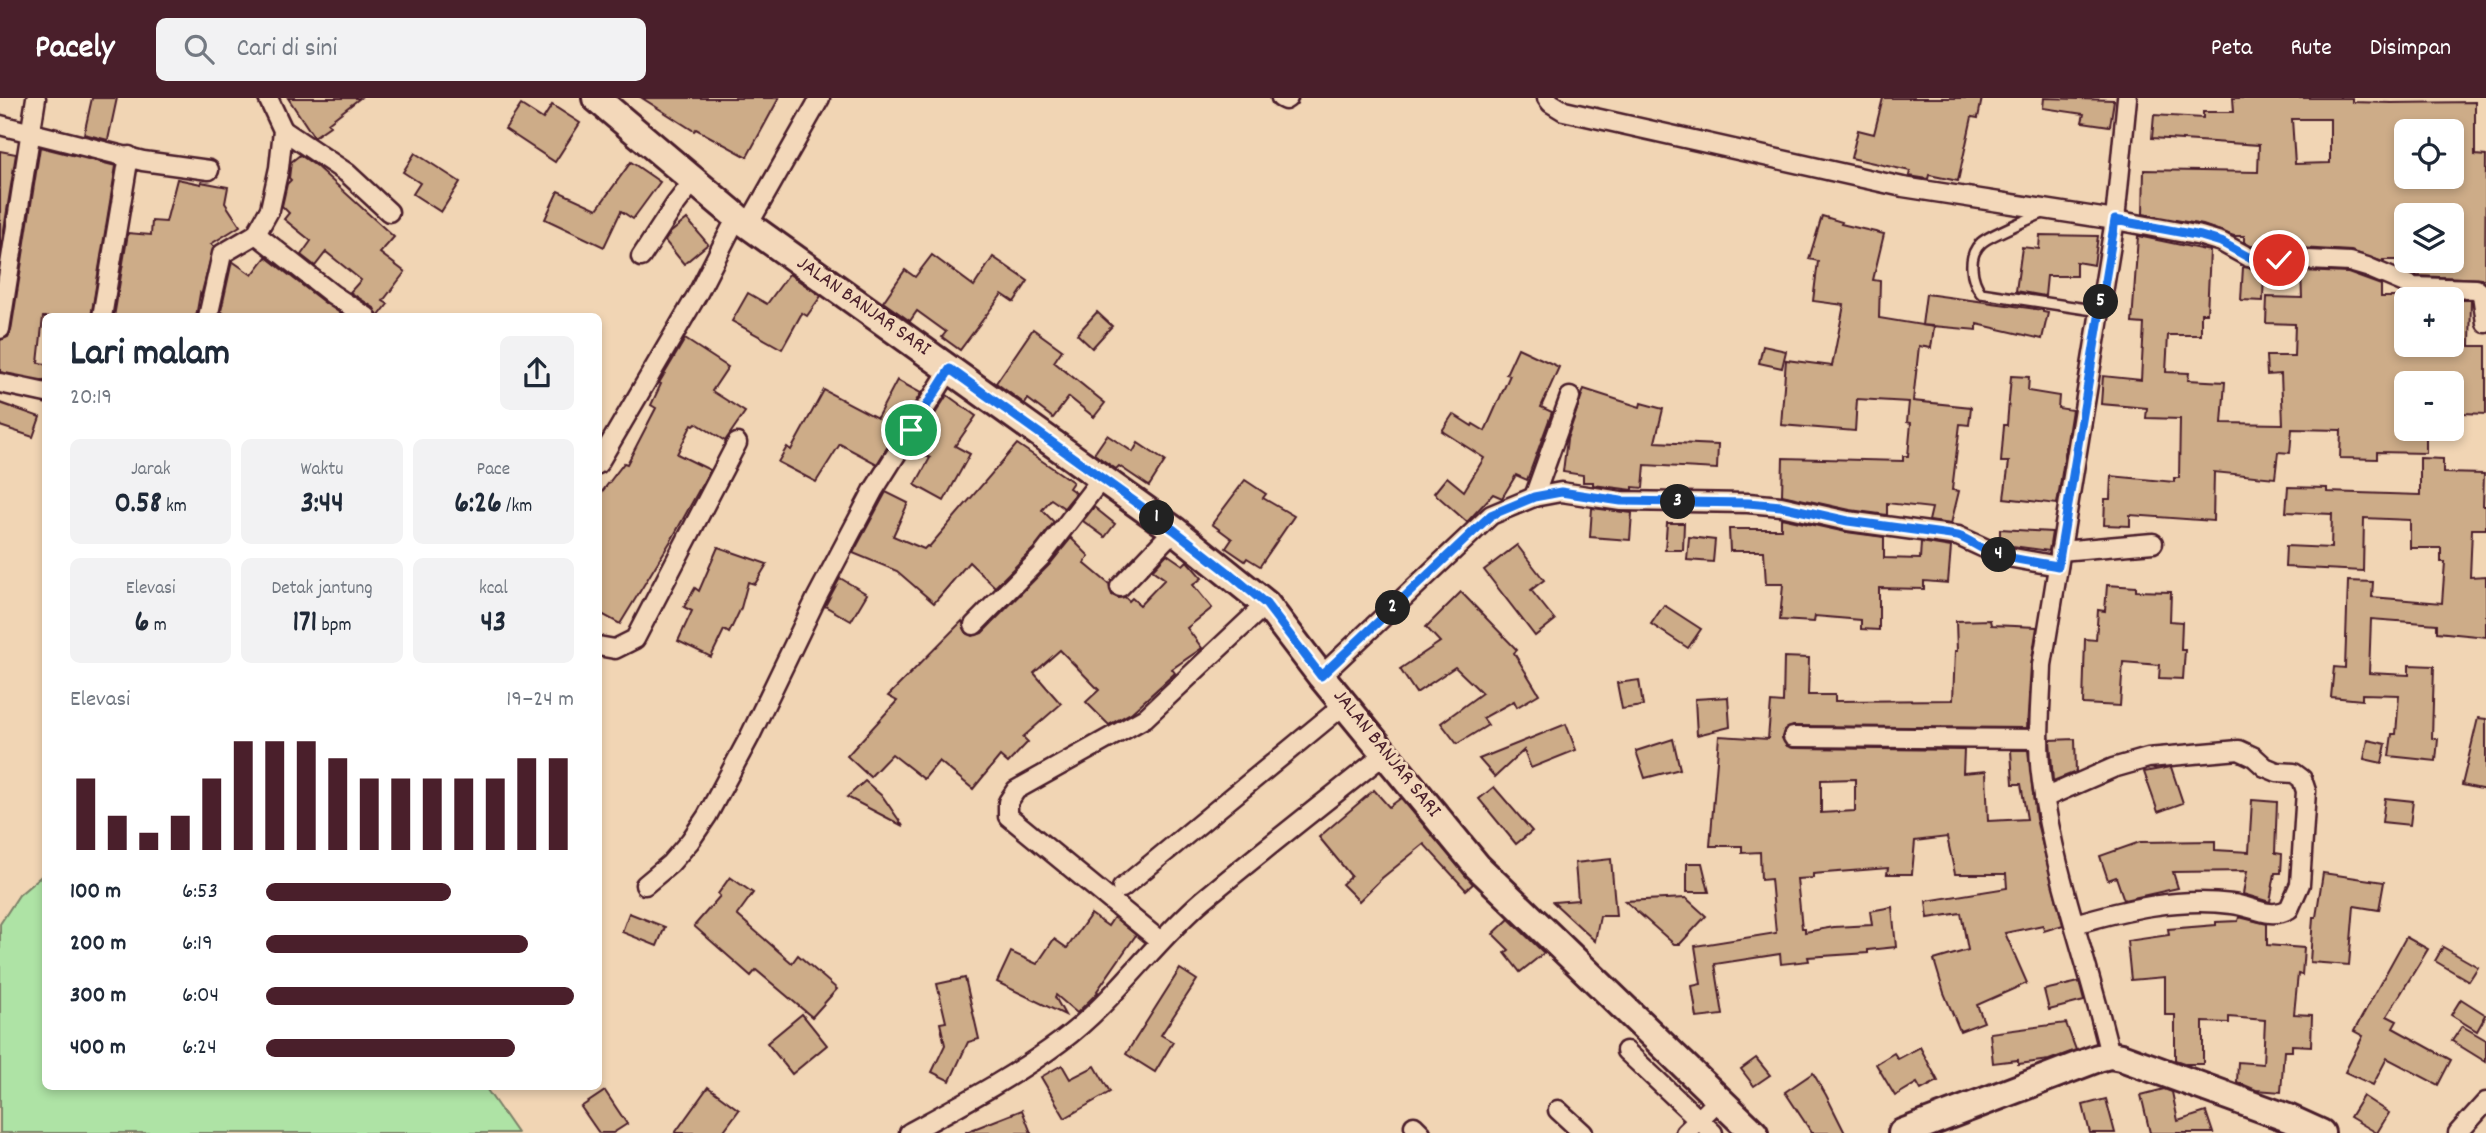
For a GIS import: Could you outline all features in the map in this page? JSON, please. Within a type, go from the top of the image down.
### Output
[{"type":"street","points":[[0,329],[36,98]]},
{"type":"street","points":[[268,98],[283,130],[347,173],[389,212]]},
{"type":"street","name":"JALAN BANJAR SARI","points":[[596,98],[743,221],[1174,530],[1266,604],[1321,676],[1477,866],[1754,1133]]},
{"type":"street","points":[[602,457],[697,295],[820,98]]},
{"type":"street","points":[[1281,98],[1288,98]]},
{"type":"street","points":[[1547,98],[1564,111],[1903,187],[2201,236],[2221,242],[2248,257],[2350,262],[2414,287],[2476,289],[2482,295],[2486,323]]},
{"type":"street","points":[[2110,1055],[2096,994],[2053,846],[2041,780],[2039,739],[2042,665],[2115,220],[2127,98]]},
{"type":"street","points":[[0,125],[143,161],[209,170]]},
{"type":"street","points":[[209,313],[222,254],[256,234],[270,209],[279,168],[283,130]]},
{"type":"street","points":[[103,313],[128,156]]},
{"type":"street","points":[[642,257],[694,180]]},
{"type":"street","points":[[256,234],[339,299],[362,313]]},
{"type":"street","points":[[645,885],[677,857],[707,816],[873,491],[950,369]]},
{"type":"street","points":[[0,383],[42,392]]},
{"type":"street","points":[[1534,497],[1570,397]]},
{"type":"street","points":[[602,647],[615,649],[635,639],[737,443]]},
{"type":"street","points":[[974,625],[1042,556],[1101,478]]},
{"type":"street","points":[[1321,676],[1491,515],[1534,497],[1561,492],[1621,501],[1781,506],[1848,521],[1958,536],[2002,556],[2059,559],[2153,543]]},
{"type":"street","points":[[1120,587],[1174,530]]},
{"type":"street","points":[[1160,940],[1008,816],[1008,802],[1016,790],[1145,718],[1266,604]]},
{"type":"street","points":[[1122,888],[1345,704]]},
{"type":"street","points":[[1793,737],[2039,739]]},
{"type":"street","points":[[2045,798],[2113,768],[2148,758],[2239,751],[2277,772],[2294,773],[2302,779],[2306,791],[2300,884],[2289,909],[2272,915],[2233,904],[2197,902],[2148,905],[2074,925]]},
{"type":"street","points":[[909,1133],[979,1094],[1060,1042],[1100,1006],[1160,940],[1202,901],[1385,753]]},
{"type":"street","points":[[1626,1051],[1713,1133]]},
{"type":"street","points":[[1902,1133],[2110,1055],[2288,1118],[2321,1133]]},
{"type":"street","points":[[1685,1133],[1719,1100]]},
{"type":"street","points":[[2458,1133],[2486,1102]]},
{"type":"street","points":[[1558,1110],[1583,1133]]},
{"type":"lane","points":[[2049,210],[1981,242],[1973,256],[1972,281],[1981,293],[2100,311]]},
{"type":"green space","points":[[42,876],[42,1090],[487,1090],[517,1133],[0,1133],[0,924],[19,895]]},
{"type":"building","points":[[92,98],[117,98],[108,140],[84,134]]},
{"type":"building","points":[[288,98],[360,98],[314,137]]},
{"type":"building","points":[[642,98],[779,98],[747,157],[696,129],[694,131]]},
{"type":"building","points":[[1883,98],[1982,98],[1978,118],[1972,117],[1958,181],[1929,175],[1928,179],[1909,176],[1910,171],[1851,158],[1858,130],[1874,134]]},
{"type":"building","points":[[2044,98],[2114,100],[2110,126],[2082,122],[2084,114],[2043,108]]},
{"type":"building","points":[[2233,98],[2352,98],[2352,102],[2391,103],[2475,102],[2475,155],[2486,156],[2485,279],[2416,276],[2416,273],[2464,273],[2464,203],[2394,203],[2394,260],[2383,262],[2351,251],[2300,248],[2299,241],[2251,246],[2244,242],[2244,236],[2234,236],[2203,225],[2143,214],[2144,170],[2258,172],[2259,145],[2152,138],[2154,115],[2203,118],[2203,112],[2234,112]],"holes":[[[2292,119],[2330,119],[2330,163],[2295,164]]]},
{"type":"building","points":[[521,105],[543,119],[552,105],[580,123],[555,162],[505,129]]},
{"type":"building","points":[[40,147],[116,166],[92,313],[42,313],[38,363],[42,364],[42,380],[0,372],[0,340],[8,337]]},
{"type":"building","points":[[0,151],[16,154],[0,255]]},
{"type":"building","points":[[415,153],[460,182],[441,212],[413,194],[420,183],[403,172]]},
{"type":"building","points":[[300,155],[316,166],[394,237],[380,253],[405,272],[383,301],[388,304],[381,313],[376,313],[374,308],[350,292],[361,280],[326,252],[315,266],[301,255],[311,241],[284,219],[289,213],[282,206],[287,184],[291,180],[291,162]]},
{"type":"building","points":[[631,162],[660,182],[633,219],[621,211],[604,247],[545,219],[558,191],[597,209]]},
{"type":"building","points":[[177,179],[228,187],[225,203],[240,226],[211,244],[214,246],[197,313],[115,313],[128,233],[151,235],[152,221],[166,222]]},
{"type":"building","points":[[1822,216],[1842,222],[1841,224],[1884,234],[1873,280],[1880,281],[1879,318],[1934,327],[1931,348],[1919,346],[1913,401],[1971,407],[1969,425],[1960,424],[1952,490],[1959,491],[1951,524],[1929,521],[1932,508],[1887,503],[1887,515],[1782,495],[1783,458],[1903,461],[1903,456],[1908,456],[1911,423],[1907,422],[1909,402],[1857,399],[1855,431],[1781,425],[1786,360],[1832,366],[1844,305],[1813,301],[1818,261],[1809,259]]},
{"type":"building","points":[[687,219],[708,244],[684,264],[665,241],[670,233]]},
{"type":"building","points":[[2040,235],[2098,236],[2094,265],[2076,262],[2076,276],[2047,276],[2045,296],[2016,291],[2022,247],[2039,249]]},
{"type":"building","points":[[2138,236],[2210,251],[2207,313],[2201,313],[2201,335],[2168,335],[2166,372],[2189,373],[2188,380],[2225,382],[2222,423],[2283,424],[2281,374],[2267,375],[2266,356],[2294,356],[2295,324],[2266,323],[2267,297],[2302,298],[2301,271],[2348,273],[2381,285],[2381,297],[2394,297],[2394,357],[2464,357],[2464,300],[2471,300],[2470,346],[2486,346],[2486,414],[2464,413],[2464,371],[2394,371],[2394,441],[2426,441],[2426,453],[2377,452],[2377,459],[2340,458],[2341,430],[2292,429],[2290,453],[2278,452],[2275,478],[2214,472],[2213,521],[2130,515],[2130,526],[2104,525],[2105,499],[2110,499],[2111,476],[2174,482],[2174,478],[2179,478],[2180,419],[2146,418],[2147,408],[2101,404],[2103,376],[2141,380],[2144,324],[2132,323]]},
{"type":"building","points":[[932,255],[974,286],[993,257],[1028,281],[1014,302],[1002,294],[960,350],[942,337],[946,332],[917,311],[910,321],[883,302],[905,270],[915,277]]},
{"type":"building","points":[[266,257],[340,313],[223,313],[221,311],[232,261],[252,275]]},
{"type":"building","points":[[2243,267],[2264,269],[2263,301],[2241,300]]},
{"type":"building","points":[[789,274],[821,296],[807,316],[802,313],[782,349],[732,321],[748,293],[767,304]]},
{"type":"building","points":[[1926,294],[2043,310],[2048,313],[2042,339],[1977,324],[1977,330],[1922,325]]},
{"type":"building","points":[[1097,312],[1112,326],[1092,348],[1077,334]]},
{"type":"building","points":[[1033,329],[1062,350],[1054,362],[1105,403],[1094,417],[1069,397],[1053,418],[1028,399],[1025,404],[996,383]]},
{"type":"building","points":[[685,339],[728,367],[712,391],[745,412],[725,441],[696,423],[692,424],[677,454],[710,470],[620,624],[602,614],[602,492],[624,463],[627,464],[656,408],[651,405],[661,384],[659,383]]},
{"type":"building","points":[[1763,346],[1786,351],[1782,368],[1759,363]]},
{"type":"building","points":[[1518,348],[1559,367],[1541,407],[1552,412],[1527,480],[1516,475],[1502,498],[1493,494],[1467,522],[1434,493],[1447,477],[1464,491],[1484,458],[1442,431],[1453,414],[1485,431],[1510,375],[1506,374]]},
{"type":"building","points":[[2011,376],[2029,377],[2028,391],[2059,396],[2058,408],[2072,410],[2057,504],[2004,498],[2009,462],[2001,462]]},
{"type":"building","points":[[897,380],[921,393],[877,464],[840,444],[816,482],[778,462],[787,447],[791,450],[824,390],[877,418]]},
{"type":"building","points":[[1584,389],[1640,407],[1641,403],[1663,409],[1655,442],[1718,445],[1717,469],[1645,465],[1643,488],[1633,487],[1633,490],[1593,485],[1593,482],[1583,482],[1583,475],[1563,472],[1567,439]]},
{"type":"building","points":[[947,395],[976,416],[955,446],[970,454],[944,501],[915,485],[930,458],[913,449]]},
{"type":"building","points":[[0,403],[40,417],[33,437],[0,426]]},
{"type":"building","points":[[1107,435],[1133,452],[1138,443],[1165,461],[1149,486],[1119,466],[1116,469],[1094,454]]},
{"type":"building","points":[[1017,444],[1073,482],[1069,488],[1076,493],[1064,508],[1051,499],[1042,510],[1054,522],[1033,549],[995,587],[969,562],[934,603],[897,571],[853,553],[886,492],[908,503],[893,536],[924,549],[929,547]]},
{"type":"building","points":[[2420,458],[2443,459],[2443,473],[2484,474],[2483,506],[2486,506],[2486,529],[2472,529],[2470,577],[2486,576],[2486,637],[2437,632],[2437,624],[2371,619],[2369,673],[2409,675],[2409,665],[2434,666],[2432,738],[2438,739],[2436,761],[2389,756],[2392,734],[2396,734],[2399,695],[2362,694],[2362,700],[2331,697],[2334,667],[2345,668],[2348,581],[2373,582],[2372,597],[2442,603],[2445,562],[2441,562],[2441,548],[2410,548],[2410,520],[2364,518],[2363,571],[2285,567],[2286,546],[2331,548],[2332,514],[2286,512],[2288,487],[2327,488],[2327,492],[2420,495]]},
{"type":"building","points":[[1245,480],[1266,494],[1263,498],[1294,516],[1260,566],[1247,558],[1245,561],[1226,548],[1232,539],[1212,524]]},
{"type":"building","points":[[1094,507],[1115,524],[1105,537],[1083,521]]},
{"type":"building","points":[[1592,508],[1632,513],[1630,540],[1590,537]]},
{"type":"building","points":[[1781,518],[1884,537],[1884,558],[1920,559],[1921,542],[1951,547],[1948,583],[1924,581],[1924,589],[1879,588],[1879,630],[1861,629],[1861,620],[1815,616],[1814,622],[1780,620],[1783,584],[1766,584],[1764,551],[1730,551],[1729,529],[1781,529]]},
{"type":"building","points":[[1667,523],[1684,523],[1683,550],[1665,550]]},
{"type":"building","points":[[2000,529],[2052,532],[2049,551],[2005,545],[2000,542]]},
{"type":"building","points":[[1689,537],[1715,540],[1713,562],[1687,560]]},
{"type":"building","points":[[1071,538],[1089,556],[1084,563],[1109,584],[1112,595],[1125,597],[1129,601],[1132,598],[1140,605],[1165,579],[1152,570],[1167,554],[1183,565],[1187,561],[1202,578],[1193,585],[1212,608],[1187,628],[1202,648],[1172,669],[1175,673],[1131,713],[1109,725],[1086,702],[1099,690],[1060,650],[1034,673],[1061,704],[1023,737],[1028,742],[1008,763],[1000,756],[973,789],[939,761],[924,779],[892,754],[870,777],[847,756],[897,701],[888,696],[962,621],[967,634],[972,636],[982,633],[1050,564]]},
{"type":"building","points":[[1517,545],[1544,580],[1531,590],[1555,620],[1535,636],[1484,570]]},
{"type":"building","points":[[718,547],[767,564],[755,584],[748,582],[741,608],[729,633],[724,630],[711,657],[678,641],[692,611],[684,607],[695,588],[699,591]]},
{"type":"building","points":[[840,578],[867,594],[851,621],[825,606]]},
{"type":"building","points":[[2107,585],[2136,587],[2136,591],[2171,592],[2170,621],[2182,622],[2181,650],[2185,650],[2183,679],[2159,678],[2160,665],[2123,662],[2120,706],[2083,704],[2085,639],[2096,640],[2098,610],[2105,611]]},
{"type":"building","points":[[1461,592],[1517,650],[1514,653],[1539,694],[1517,707],[1514,701],[1483,718],[1488,725],[1457,744],[1441,723],[1482,693],[1455,667],[1416,693],[1400,669],[1440,642],[1426,627]]},
{"type":"building","points":[[1664,605],[1701,629],[1688,648],[1651,624]]},
{"type":"building","points":[[1990,620],[1991,625],[2037,627],[2031,665],[2027,728],[1793,726],[1784,731],[1782,738],[1787,746],[1793,748],[1964,750],[1963,773],[1986,771],[1988,821],[2027,819],[2021,784],[2013,784],[2011,750],[2028,750],[2036,819],[2063,925],[2044,931],[2043,925],[2005,933],[2027,983],[1977,1005],[1984,1022],[1960,1031],[1934,960],[1968,950],[1961,913],[1928,918],[1926,901],[2007,888],[2006,874],[1955,874],[1947,837],[1915,841],[1912,874],[1887,874],[1888,868],[1813,874],[1813,878],[1797,879],[1802,928],[1805,928],[1805,932],[1872,925],[1870,911],[1892,907],[1896,947],[1868,950],[1868,953],[1808,957],[1809,961],[1781,964],[1780,954],[1715,964],[1723,1015],[1697,1018],[1692,986],[1701,984],[1695,946],[1776,933],[1771,879],[1761,880],[1760,852],[1742,853],[1742,846],[1710,846],[1719,736],[1768,739],[1771,702],[1783,703],[1784,657],[1809,658],[1808,695],[1835,695],[1835,701],[1953,700],[1957,651],[1956,621]],"holes":[[[1855,779],[1855,811],[1821,813],[1821,780]]]},
{"type":"building","points":[[1639,680],[1643,706],[1622,709],[1617,683]]},
{"type":"building","points":[[1728,697],[1730,727],[1697,735],[1695,699]]},
{"type":"building","points":[[2478,718],[2486,719],[2486,790],[2462,785]]},
{"type":"building","points":[[1566,724],[1576,750],[1531,768],[1524,750],[1495,777],[1479,759]]},
{"type":"building","points":[[1673,739],[1680,769],[1645,778],[1636,751]]},
{"type":"building","points":[[2075,739],[2076,772],[2053,781],[2050,740]]},
{"type":"building","points":[[2368,740],[2386,744],[2382,763],[2364,759]]},
{"type":"building","points":[[2171,767],[2183,803],[2158,812],[2144,772]]},
{"type":"building","points":[[865,781],[883,797],[903,826],[847,797]]},
{"type":"building","points":[[1494,787],[1532,831],[1516,844],[1479,799]]},
{"type":"building","points":[[1374,790],[1389,807],[1401,798],[1473,884],[1466,890],[1424,844],[1382,878],[1359,901],[1342,884],[1351,876],[1319,837]]},
{"type":"building","points":[[2385,798],[2413,801],[2410,825],[2382,822]]},
{"type":"building","points":[[2252,800],[2277,802],[2275,853],[2282,854],[2281,873],[2275,873],[2270,902],[2243,894],[2247,871],[2173,872],[2178,888],[2124,900],[2116,877],[2108,880],[2100,856],[2140,842],[2215,841],[2215,850],[2249,852]]},
{"type":"building","points":[[1611,859],[1616,916],[1600,916],[1595,941],[1553,902],[1578,900],[1575,863]]},
{"type":"building","points":[[1687,863],[1702,863],[1709,892],[1687,892]]},
{"type":"building","points":[[2323,873],[2384,882],[2379,910],[2354,906],[2349,965],[2310,962],[2313,917],[2316,917]]},
{"type":"building","points":[[730,877],[753,893],[737,915],[792,963],[798,955],[837,989],[812,1017],[756,970],[751,976],[694,926],[720,896],[718,894]]},
{"type":"building","points":[[1686,898],[1706,916],[1680,944],[1674,944],[1625,901]]},
{"type":"building","points":[[629,913],[665,927],[657,946],[622,932]]},
{"type":"building","points":[[1091,914],[1108,926],[1114,917],[1136,935],[1098,992],[1077,1013],[1056,995],[1065,1015],[997,982],[1011,952],[1037,964],[1054,939],[1067,948]]},
{"type":"building","points":[[2239,917],[2267,924],[2267,945],[2304,948],[2294,1014],[2312,1015],[2311,1046],[2292,1045],[2292,1051],[2284,1051],[2281,1092],[2256,1090],[2237,1082],[2238,1062],[2263,1064],[2265,1020],[2229,1017],[2229,1023],[2203,1022],[2203,1064],[2187,1064],[2175,1060],[2175,1015],[2165,1015],[2165,977],[2131,980],[2127,941],[2169,935],[2168,929],[2238,921]]},
{"type":"building","points":[[1509,919],[1544,953],[1520,972],[1505,953],[1509,950],[1493,934]]},
{"type":"building","points":[[2406,937],[2428,949],[2387,1016],[2397,1021],[2393,1028],[2451,1060],[2438,1085],[2387,1058],[2373,1085],[2345,1072],[2363,1036],[2354,1031]]},
{"type":"building","points":[[2443,947],[2478,967],[2469,981],[2435,961]]},
{"type":"building","points":[[1180,969],[1197,980],[1161,1035],[1173,1042],[1155,1072],[1126,1054]]},
{"type":"building","points":[[965,978],[979,1039],[968,1042],[950,1081],[932,1072],[945,1045],[940,1023],[946,1022],[937,984]]},
{"type":"building","points":[[2079,982],[2084,1001],[2049,1010],[2044,990]]},
{"type":"building","points":[[2461,999],[2486,1015],[2477,1031],[2451,1015]]},
{"type":"building","points":[[802,1014],[827,1045],[792,1074],[767,1043]]},
{"type":"building","points":[[2066,1023],[2076,1050],[2049,1060],[2018,1064],[2018,1060],[1993,1063],[1990,1033]]},
{"type":"building","points":[[2462,1026],[2486,1040],[2486,1062],[2452,1041]]},
{"type":"building","points":[[1920,1047],[1938,1081],[1921,1090],[1917,1083],[1895,1096],[1876,1064],[1894,1053],[1898,1059]]},
{"type":"building","points":[[1756,1058],[1770,1075],[1754,1086],[1741,1069]]},
{"type":"building","points":[[1062,1065],[1070,1079],[1095,1066],[1110,1092],[1065,1118],[1041,1077]]},
{"type":"building","points":[[1813,1073],[1845,1133],[1812,1133],[1785,1092]]},
{"type":"building","points":[[708,1087],[739,1110],[722,1133],[675,1133]]},
{"type":"building","points":[[2164,1089],[2172,1092],[2178,1121],[2206,1112],[2213,1133],[2150,1133],[2141,1095]]},
{"type":"building","points":[[605,1091],[627,1124],[613,1133],[599,1133],[581,1107]]},
{"type":"building","points":[[2363,1096],[2389,1113],[2377,1133],[2350,1117]]},
{"type":"building","points":[[2106,1099],[2115,1133],[2090,1133],[2083,1105]]},
{"type":"building","points":[[1022,1110],[1031,1133],[966,1133],[966,1132]]},
{"type":"route","points":[[911,430],[950,369],[1174,530],[1229,573],[1266,604],[1321,676],[1491,515],[1534,497],[1561,492],[1621,501],[1781,506],[1848,521],[1958,536],[2002,556],[2058,566],[2115,220],[2201,236],[2221,242],[2248,257],[2279,260]]}]
